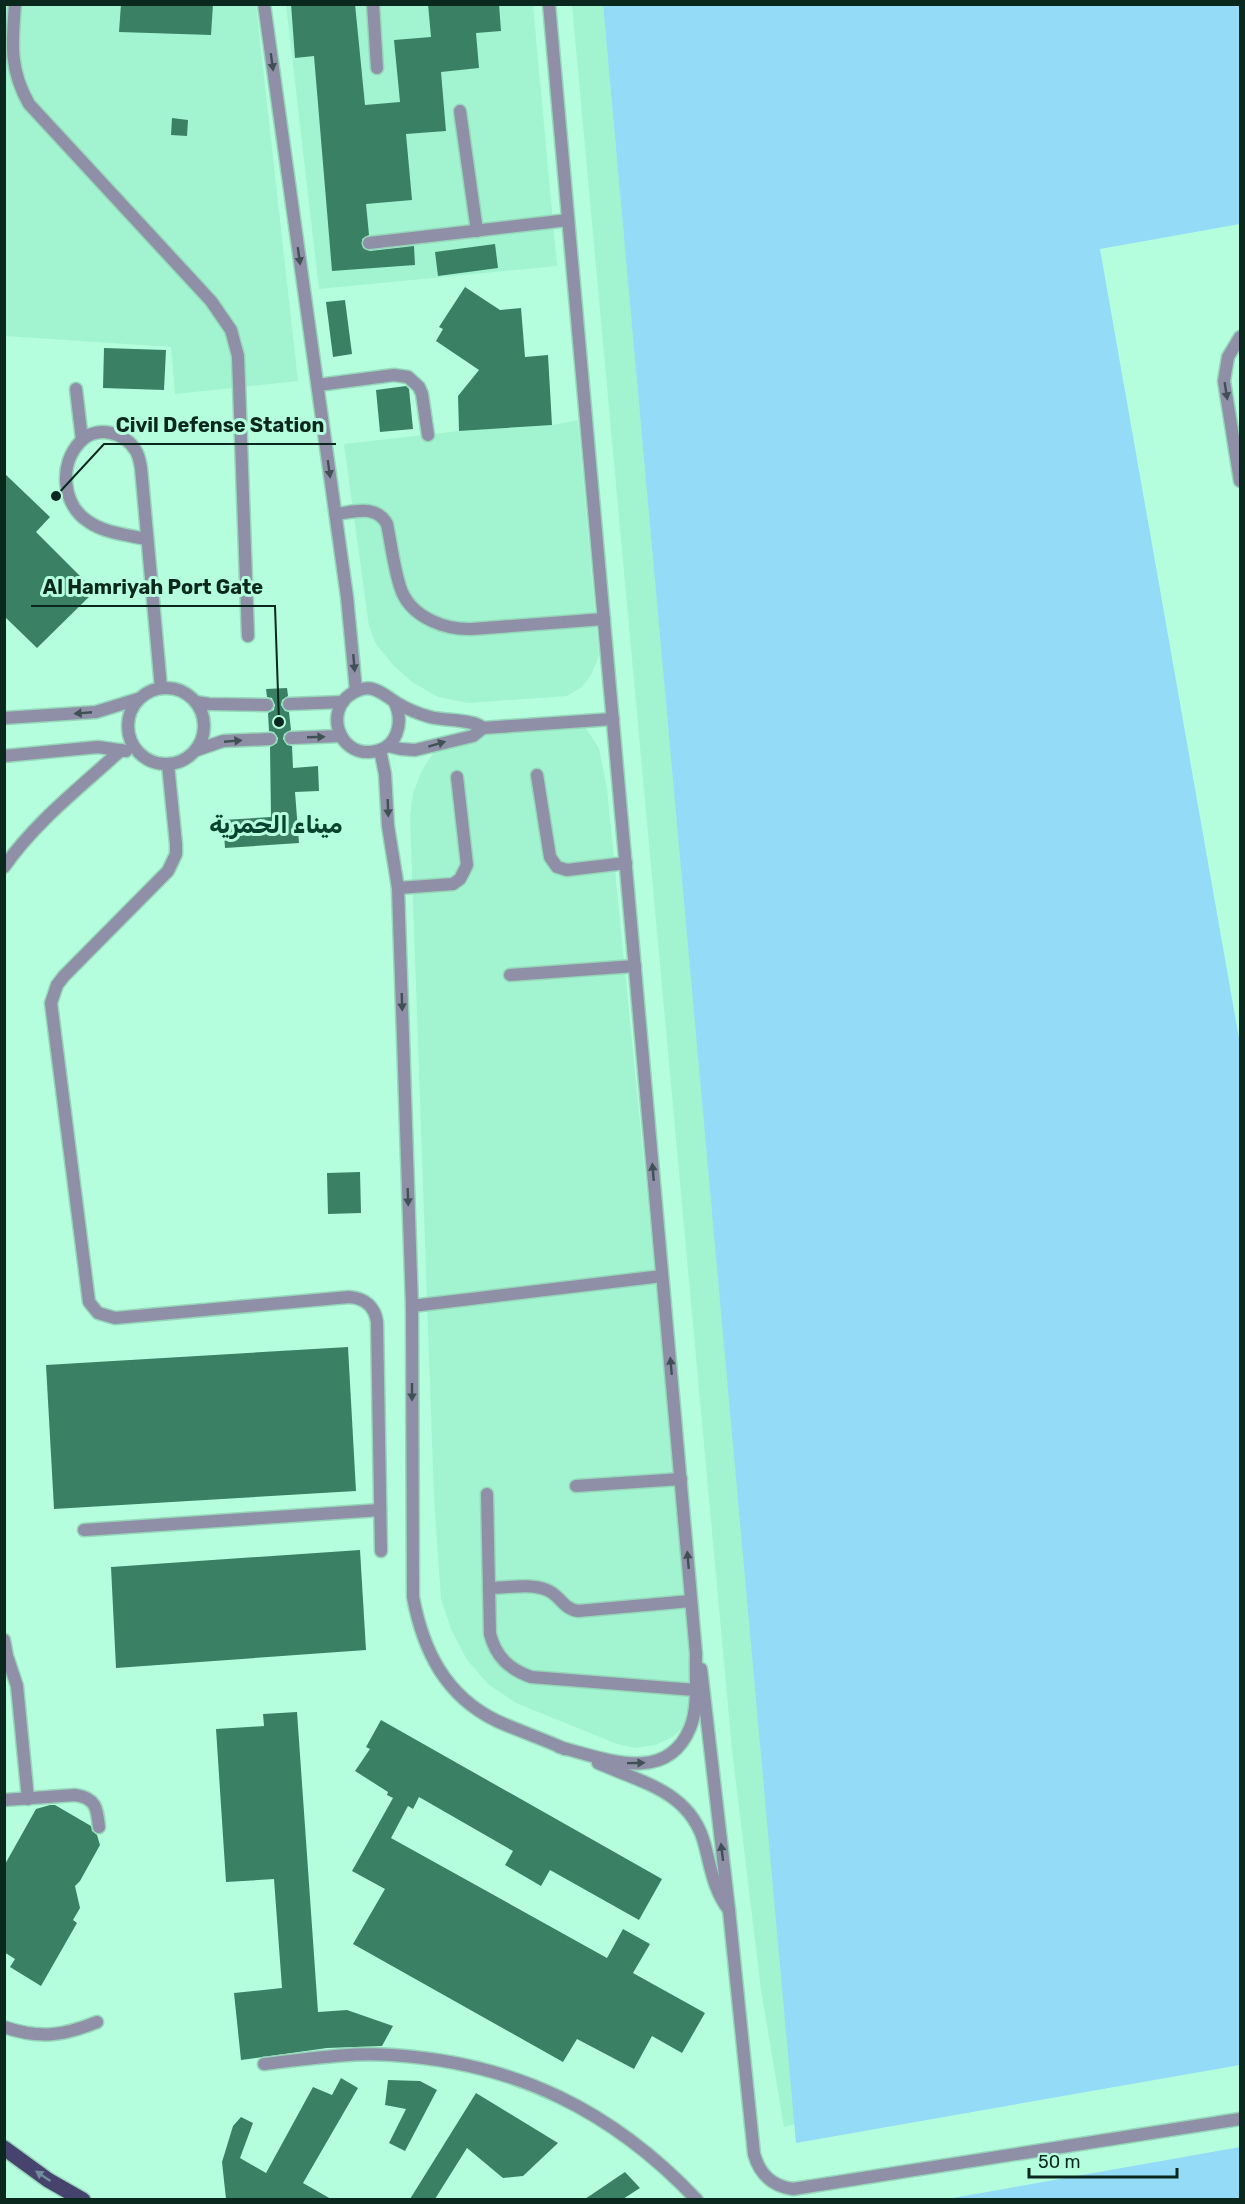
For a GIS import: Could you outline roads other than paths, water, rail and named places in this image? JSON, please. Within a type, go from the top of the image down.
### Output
[{"type":"main road","points":[[4,2148],[48,2180],[83,2199]]},
{"type":"lane","points":[[15,4],[9,38],[16,77],[28,104],[211,301],[231,330],[238,356],[248,636]]},
{"type":"lane","points":[[264,4],[348,597],[356,691]]},
{"type":"lane","points":[[373,4],[377,68]]},
{"type":"lane","points":[[549,4],[696,1654],[694,1710],[690,1727],[682,1742],[669,1754],[654,1762],[637,1765],[620,1763],[559,1747]]},
{"type":"lane","points":[[460,111],[477,231]]},
{"type":"lane","points":[[369,243],[568,220]]},
{"type":"lane","points":[[1240,337],[1228,357],[1224,381],[1240,481]]},
{"type":"lane","points":[[318,385],[394,375],[408,377],[419,387],[422,394],[428,435]]},
{"type":"lane","points":[[76,389],[82,440]]},
{"type":"lane","points":[[146,539],[100,528],[87,521],[76,510],[69,496],[66,482],[67,466],[82,440],[97,433],[112,433],[127,440],[137,452],[141,468],[161,688]]},
{"type":"lane","points":[[336,514],[366,510],[380,515],[387,524],[402,592],[421,613],[444,626],[472,629],[604,619]]},
{"type":"lane","points":[[267,705],[208,704],[196,702],[180,690],[161,688],[149,692],[133,707],[128,726],[129,737],[140,754],[148,760],[168,765],[179,762],[197,750],[223,741],[270,739]]},
{"type":"lane","points":[[483,728],[477,723],[441,720],[425,716],[394,701],[386,694],[366,689],[356,691],[343,702],[337,719],[340,736],[351,747],[365,752],[384,748],[415,750],[473,735],[483,728],[613,719]]},
{"type":"lane","points":[[4,718],[96,712],[140,699]]},
{"type":"lane","points":[[394,701],[399,711],[399,730],[384,748],[388,826],[398,888],[412,1305],[412,1597],[418,1627],[430,1655],[447,1681],[469,1703],[495,1720],[669,1794],[682,1804],[693,1816],[701,1831],[716,1889],[729,1910]]},
{"type":"lane","points":[[196,702],[204,720],[205,730],[197,750]]},
{"type":"lane","points":[[289,704],[343,702]]},
{"type":"lane","points":[[291,738],[340,736]]},
{"type":"lane","points":[[4,756],[98,747],[140,754]]},
{"type":"lane","points":[[4,867],[17,848],[43,820],[122,750]]},
{"type":"lane","points":[[168,765],[176,844],[173,863],[168,871],[64,976],[57,985],[51,1003],[89,1302],[98,1313],[106,1317],[115,1317],[349,1297],[364,1301],[373,1310],[377,1322],[381,1551]]},
{"type":"lane","points":[[537,776],[552,862],[567,870],[626,863]]},
{"type":"lane","points":[[398,888],[453,884],[465,873],[467,858],[457,777]]},
{"type":"lane","points":[[510,975],[635,966]]},
{"type":"lane","points":[[412,1305],[663,1276]]},
{"type":"lane","points":[[576,1486],[681,1479]]},
{"type":"lane","points":[[487,1494],[490,1634],[493,1646],[508,1666],[531,1677],[695,1690]]},
{"type":"lane","points":[[84,1530],[380,1510]]},
{"type":"lane","points":[[489,1588],[544,1589],[557,1596],[566,1607],[578,1611],[691,1601]]},
{"type":"lane","points":[[4,1640],[17,1686],[28,1798]]},
{"type":"lane","points":[[696,1654],[703,1684],[754,2154],[763,2175],[782,2187],[794,2189],[1240,2119]]},
{"type":"lane","points":[[4,1800],[75,1795],[85,1797],[93,1803],[99,1827]]},
{"type":"lane","points":[[4,2027],[22,2033],[47,2035],[73,2032],[97,2022]]},
{"type":"lane","points":[[264,2064],[323,2057],[390,2055],[457,2062],[521,2080],[574,2103],[624,2134],[669,2170],[697,2199]]},
{"type":"water","points":[[603,5],[1240,5],[1240,224],[1100,249],[1240,1044],[1240,2065],[796,2143]]},
{"type":"water","points":[[1240,2147],[1240,2199],[947,2199]]},
{"type":"place","name":"Civil Defense Station","points":[[56,496]]},
{"type":"place","name":"Al Hamriyah Port Gate","points":[[279,722]]},
{"type":"district","name":"ميناء الحمرية","points":[[276,825]]}]
